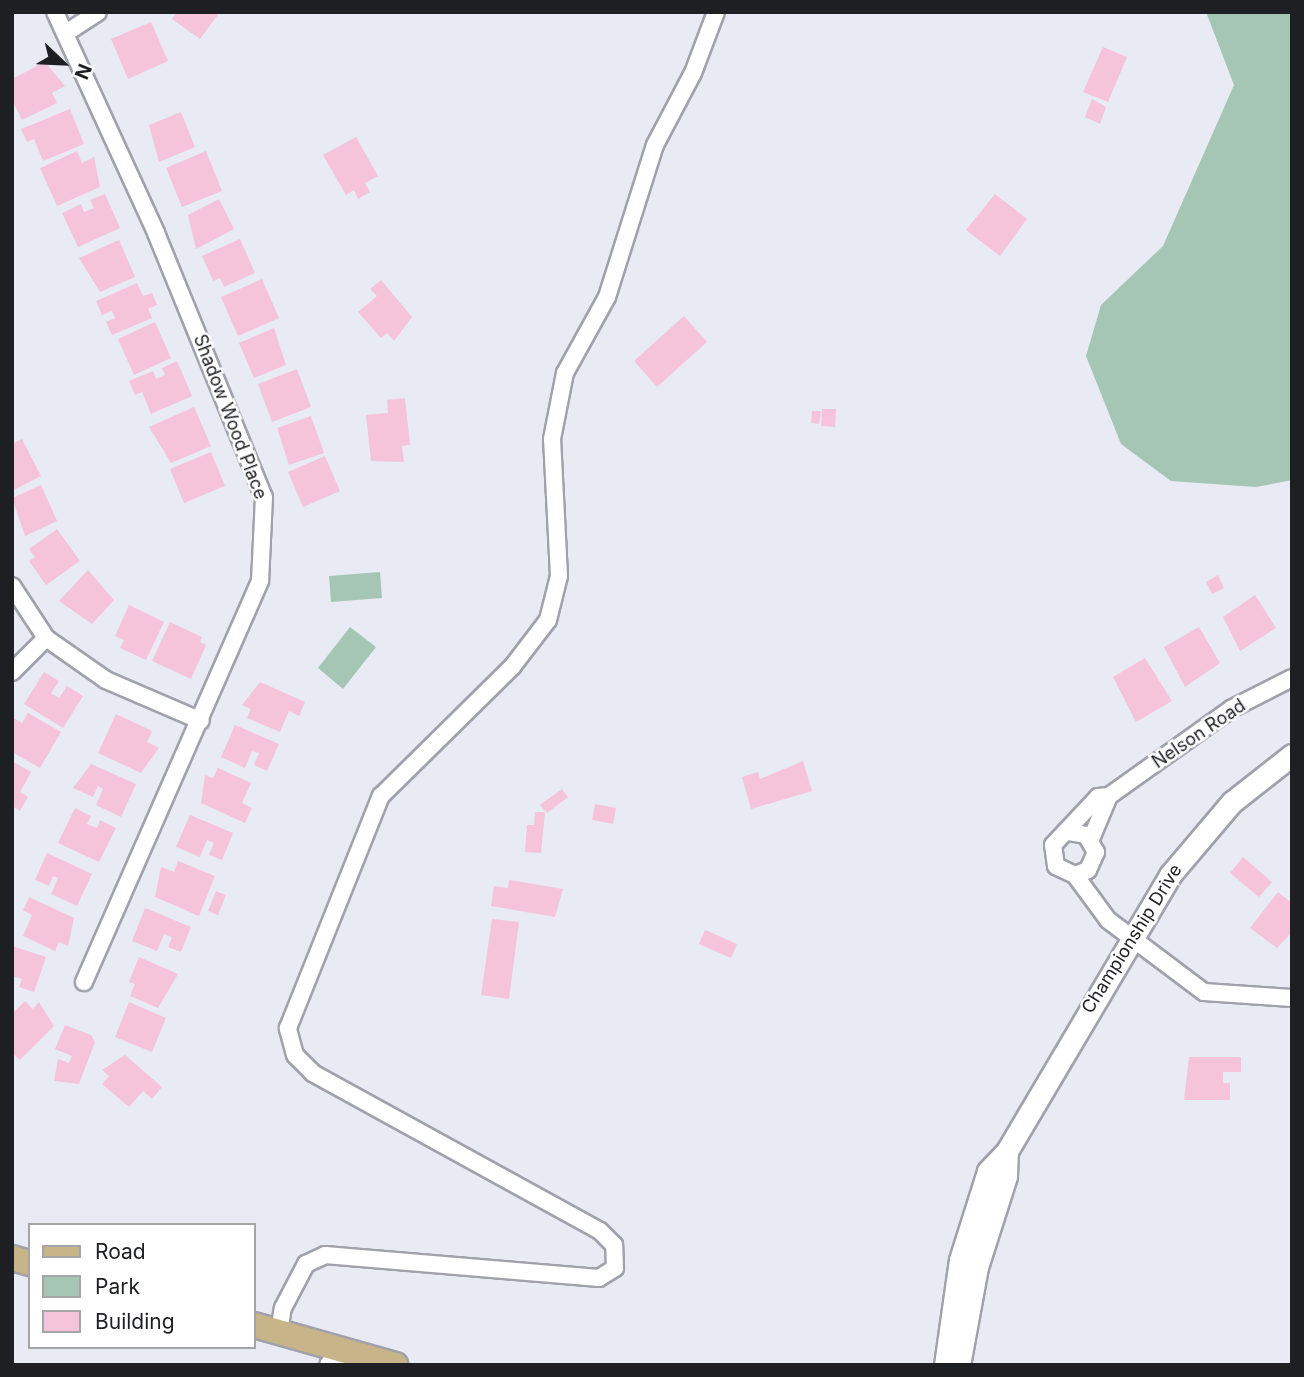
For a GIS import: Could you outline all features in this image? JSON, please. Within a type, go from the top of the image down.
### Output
[{"type":"main road","points":[[256,1326],[279,1332],[339,1360],[395,1365]]},
{"type":"street","name":"Shadow Wood Place","points":[[55,12],[156,233],[264,496],[260,581],[201,721],[84,982]]},
{"type":"street","points":[[66,33],[98,12]]},
{"type":"street","points":[[279,1332],[283,1308],[306,1264],[325,1255],[599,1278],[615,1268],[614,1245],[600,1231],[313,1073],[295,1055],[288,1028],[381,796],[512,667],[548,620],[559,576],[552,439],[565,373],[607,297],[655,145],[693,73],[716,12]]},
{"type":"street","points":[[12,586],[46,638],[106,680],[201,721]]},
{"type":"street","points":[[12,672],[46,638]]},
{"type":"street","name":"Nelson Road","points":[[1292,678],[1231,709],[1109,796],[1098,797],[1069,832],[1057,839],[1052,852],[1062,871],[1075,875],[1097,908],[1130,937],[1203,992],[1292,998]]},
{"type":"street","name":"Championship Drive","points":[[945,1365],[950,1310],[970,1221],[989,1171],[1007,1151],[1130,937],[1201,835],[1292,755]]},
{"type":"street","points":[[1075,875],[1093,865],[1091,839],[1109,796]]},
{"type":"street","points":[[1069,832],[1091,839]]},
{"type":"street","name":"Championship Drive","points":[[959,1365],[977,1267],[1006,1176],[1007,1151]]},
{"type":"green space","points":[[1206,12],[1292,12],[1292,480],[1256,487],[1171,481],[1121,444],[1086,356],[1101,305],[1163,246],[1234,85]]},
{"type":"green space","points":[[380,572],[382,598],[331,602],[329,576]]},
{"type":"green space","points":[[350,627],[376,647],[343,689],[318,668]]},
{"type":"building","points":[[177,12],[220,12],[200,39],[172,19]]},
{"type":"building","points":[[151,22],[168,61],[128,79],[111,39]]},
{"type":"building","points":[[1103,47],[1127,57],[1108,102],[1083,92]]},
{"type":"building","points":[[45,62],[65,86],[52,93],[57,103],[22,120],[12,100],[12,79]]},
{"type":"building","points":[[1092,99],[1106,107],[1100,124],[1085,117]]},
{"type":"building","points":[[70,109],[84,144],[43,161],[34,139],[27,142],[21,129]]},
{"type":"building","points":[[181,112],[195,147],[159,162],[149,125]]},
{"type":"building","points":[[356,137],[378,176],[365,183],[370,192],[358,199],[354,190],[346,195],[323,155]]},
{"type":"building","points":[[77,151],[82,163],[94,157],[100,187],[57,206],[40,168]]},
{"type":"building","points":[[206,151],[222,191],[182,207],[166,168]]},
{"type":"building","points":[[105,194],[120,228],[78,247],[62,213],[81,204],[84,212],[94,208],[90,200]]},
{"type":"building","points":[[995,194],[1027,219],[1000,256],[966,230]]},
{"type":"building","points":[[219,199],[234,229],[196,249],[188,215]]},
{"type":"building","points":[[240,239],[255,273],[224,287],[220,278],[213,281],[202,256]]},
{"type":"building","points":[[119,240],[135,277],[100,292],[79,258]]},
{"type":"building","points":[[262,279],[279,318],[238,336],[221,297]]},
{"type":"building","points":[[381,280],[412,317],[394,341],[387,333],[381,338],[358,312],[377,296],[370,289]]},
{"type":"building","points":[[137,283],[143,296],[152,293],[157,305],[148,309],[152,318],[112,335],[106,322],[115,318],[112,311],[102,315],[96,301]]},
{"type":"building","points":[[684,316],[707,342],[657,387],[634,361]]},
{"type":"building","points":[[155,322],[171,358],[134,375],[118,339]]},
{"type":"building","points":[[274,328],[286,365],[254,378],[239,343]]},
{"type":"building","points":[[177,361],[192,396],[151,414],[142,392],[135,395],[129,381],[153,371],[156,379],[165,375],[162,368]]},
{"type":"building","points":[[297,369],[311,407],[272,422],[258,384]]},
{"type":"building","points":[[405,398],[410,445],[402,446],[404,462],[371,461],[366,415],[388,413],[387,400]]},
{"type":"building","points":[[194,407],[211,446],[171,463],[149,427]]},
{"type":"building","points":[[822,409],[836,409],[835,427],[821,426]]},
{"type":"building","points":[[812,411],[821,411],[819,424],[811,423]]},
{"type":"building","points":[[311,416],[324,453],[289,465],[277,428]]},
{"type":"building","points":[[22,439],[41,476],[12,491],[12,444]]},
{"type":"building","points":[[211,452],[225,486],[184,503],[170,469]]},
{"type":"building","points":[[325,456],[340,491],[303,507],[288,472]]},
{"type":"building","points":[[41,485],[57,521],[25,536],[12,498]]},
{"type":"building","points":[[57,529],[80,561],[46,585],[29,561],[35,557],[29,549]]},
{"type":"building","points":[[88,570],[114,600],[92,624],[59,601]]},
{"type":"building","points":[[1218,575],[1224,588],[1212,594],[1206,582]]},
{"type":"building","points":[[1255,595],[1276,628],[1240,651],[1223,617]]},
{"type":"building","points":[[129,605],[164,622],[146,660],[120,648],[124,640],[115,636]]},
{"type":"building","points":[[170,622],[202,637],[200,642],[206,645],[191,679],[152,661]]},
{"type":"building","points":[[1199,627],[1220,663],[1185,687],[1164,647]]},
{"type":"building","points":[[1145,658],[1172,701],[1136,722],[1113,677]]},
{"type":"building","points":[[44,672],[59,681],[51,693],[59,698],[67,686],[83,696],[63,728],[24,704]]},
{"type":"building","points":[[260,682],[305,702],[299,716],[289,711],[280,732],[247,718],[251,709],[242,705]]},
{"type":"building","points":[[28,713],[61,732],[40,768],[12,752],[12,717],[22,723]]},
{"type":"building","points":[[116,714],[152,731],[147,742],[159,748],[141,773],[98,753]]},
{"type":"building","points":[[235,725],[279,744],[267,771],[254,765],[259,753],[252,751],[245,768],[221,757]]},
{"type":"building","points":[[12,761],[31,772],[20,792],[28,797],[20,811],[12,806]]},
{"type":"building","points":[[803,761],[812,791],[751,809],[742,777],[758,772],[760,779]]},
{"type":"building","points":[[91,764],[136,784],[121,817],[96,805],[103,789],[98,786],[93,797],[73,788]]},
{"type":"building","points":[[218,768],[251,783],[242,803],[252,808],[245,823],[201,803],[205,775],[213,778]]},
{"type":"building","points":[[562,789],[568,797],[547,813],[540,805]]},
{"type":"building","points":[[595,804],[616,808],[613,824],[592,820]]},
{"type":"building","points":[[75,808],[91,816],[87,824],[97,828],[100,820],[116,828],[99,862],[58,843]]},
{"type":"building","points":[[535,812],[545,812],[541,853],[525,852],[527,825],[534,825]]},
{"type":"building","points":[[190,815],[233,833],[222,860],[209,855],[214,843],[207,840],[200,857],[176,847]]},
{"type":"building","points":[[47,853],[92,874],[77,906],[51,894],[58,878],[53,876],[49,886],[35,880]]},
{"type":"building","points":[[1243,857],[1272,882],[1259,897],[1230,873]]},
{"type":"building","points":[[178,861],[215,876],[199,916],[155,897],[161,867],[174,872]]},
{"type":"building","points":[[509,880],[563,889],[555,917],[491,906],[494,886],[508,888]]},
{"type":"building","points":[[216,891],[226,895],[218,915],[208,911]]},
{"type":"building","points":[[1278,892],[1292,903],[1292,932],[1277,948],[1250,928]]},
{"type":"building","points":[[29,897],[74,918],[68,946],[59,942],[55,951],[23,936],[32,915],[23,910]]},
{"type":"building","points":[[145,908],[191,927],[181,952],[168,947],[172,937],[164,934],[157,951],[132,941]]},
{"type":"building","points":[[492,919],[519,922],[509,999],[481,995]]},
{"type":"building","points":[[705,930],[737,944],[731,958],[699,944]]},
{"type":"building","points":[[12,946],[46,957],[34,992],[19,987],[22,979],[12,976]]},
{"type":"building","points":[[139,957],[178,974],[158,1008],[130,996],[135,984],[129,982]]},
{"type":"building","points":[[25,1001],[33,1009],[39,1002],[54,1026],[20,1060],[12,1053],[12,1014]]},
{"type":"building","points":[[129,1002],[166,1018],[152,1052],[115,1037]]},
{"type":"building","points":[[65,1025],[91,1035],[95,1042],[79,1084],[54,1081],[58,1059],[69,1063],[72,1056],[55,1049]]},
{"type":"building","points":[[125,1055],[162,1087],[152,1099],[143,1091],[129,1107],[102,1084],[109,1076],[102,1070]]},
{"type":"building","points":[[1189,1057],[1241,1057],[1241,1072],[1223,1072],[1223,1083],[1230,1083],[1230,1100],[1184,1100]]}]
